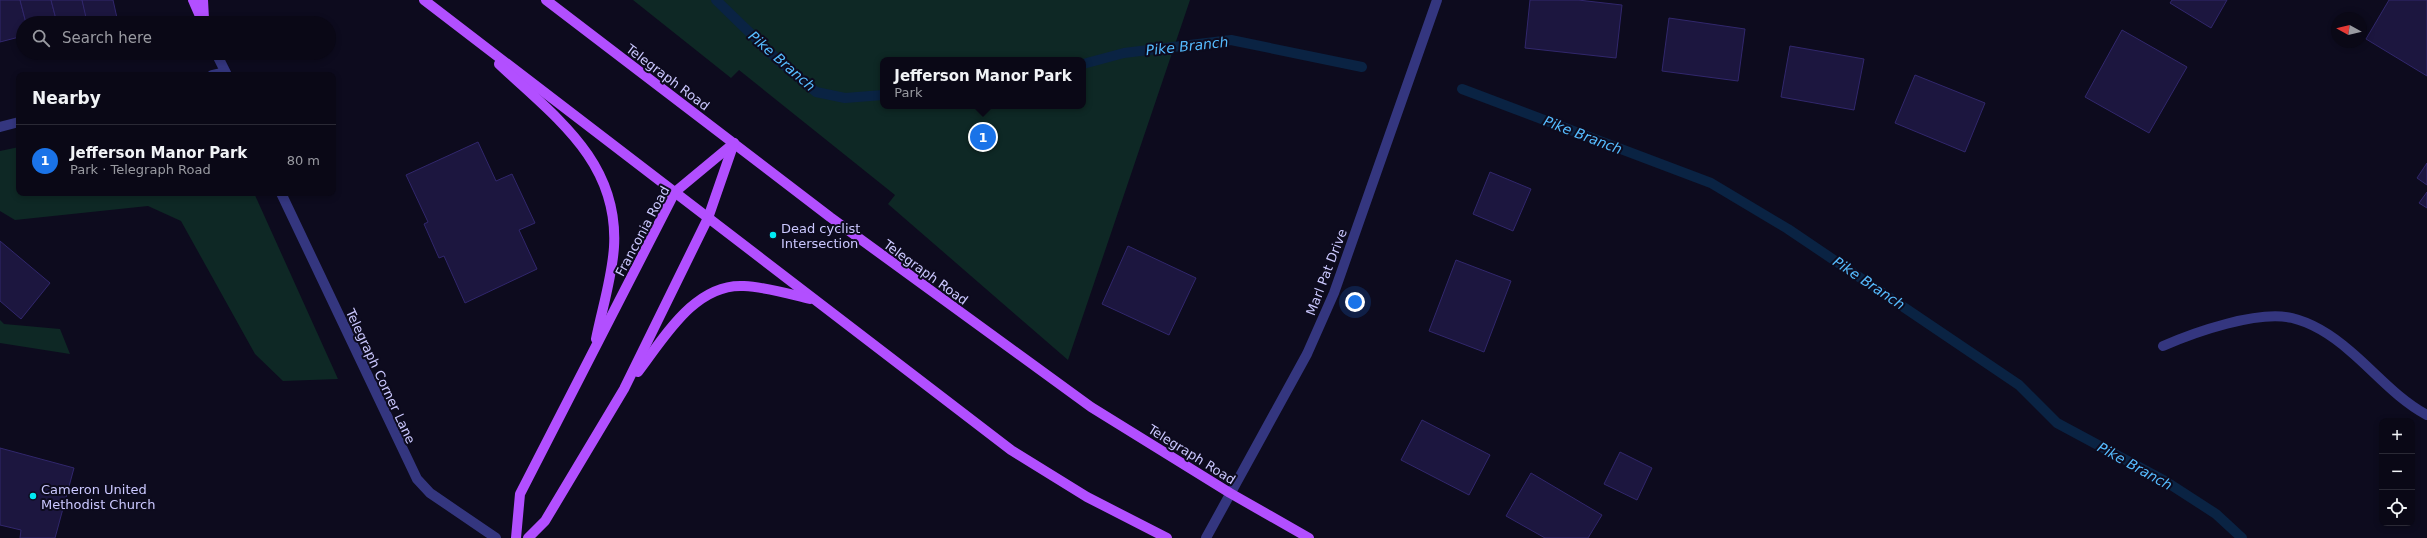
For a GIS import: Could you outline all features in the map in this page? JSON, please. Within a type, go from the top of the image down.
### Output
[{"type":"main road","points":[[193,0],[200,16]]},
{"type":"main road","points":[[202,0],[203,16]]},
{"type":"main road","points":[[424,0],[1011,450],[1087,497],[1167,538]]},
{"type":"main road","name":"Telegraph Road","points":[[546,0],[830,217],[1091,407],[1230,493],[1309,538]]},
{"type":"main road","points":[[455,23],[560,121],[586,151],[602,175],[610,196],[615,224],[614,248],[592,354]]},
{"type":"main road","points":[[528,538],[545,521],[624,389],[708,218],[734,143]]},
{"type":"main road","name":"Franconia Road","points":[[516,538],[520,494],[675,192],[734,143]]},
{"type":"main road","points":[[624,389],[680,319],[695,303],[720,289],[744,286],[813,299]]},
{"type":"street","name":"Marl Pat Drive","points":[[1206,538],[1307,354],[1334,293],[1437,0]]},
{"type":"street","points":[[220,60],[226,72]]},
{"type":"street","points":[[0,127],[16,123]]},
{"type":"street","name":"Telegraph Corner Lane","points":[[282,196],[416,479],[430,493],[496,538]]},
{"type":"street","points":[[2164,346],[2202,329],[2272,317],[2292,318],[2328,335],[2350,350],[2394,392],[2427,414]]},
{"type":"green space","points":[[633,0],[1190,0],[1068,360],[888,204],[895,195],[739,70],[731,78]]},
{"type":"green space","points":[[16,148],[16,196],[255,196],[338,379],[283,381],[255,354],[181,221],[148,206],[15,220],[0,211],[0,151]]},
{"type":"green space","points":[[0,320],[4,324],[60,329],[70,354],[0,343]]},
{"type":"building","points":[[0,0],[20,0],[24,16],[16,16],[16,38],[0,42]]},
{"type":"building","points":[[20,0],[51,0],[55,16],[24,16]]},
{"type":"building","points":[[51,0],[82,0],[86,16],[55,16]]},
{"type":"building","points":[[82,0],[113,0],[117,16],[86,16]]},
{"type":"building","points":[[1530,0],[1578,0],[1622,5],[1616,58],[1525,48]]},
{"type":"building","points":[[2172,0],[2227,0],[2211,28],[2170,3]]},
{"type":"building","points":[[2389,0],[2427,0],[2427,76],[2367,40]]},
{"type":"building","points":[[1669,18],[1745,29],[1738,81],[1662,71]]},
{"type":"building","points":[[2122,30],[2187,67],[2149,133],[2085,97]]},
{"type":"building","points":[[1790,46],[1864,59],[1854,110],[1781,97]]},
{"type":"building","points":[[1915,75],[1985,103],[1965,152],[1895,123]]},
{"type":"building","points":[[478,142],[496,181],[512,174],[535,223],[519,230],[537,269],[465,303],[444,256],[439,258],[424,224],[428,222],[406,175]]},
{"type":"building","points":[[2427,163],[2427,185],[2417,178]]},
{"type":"building","points":[[1490,172],[1531,189],[1513,231],[1473,214]]},
{"type":"building","points":[[2427,192],[2427,208],[2419,203]]},
{"type":"building","points":[[0,241],[50,283],[21,319],[0,301]]},
{"type":"building","points":[[1128,246],[1196,278],[1169,335],[1102,304]]},
{"type":"building","points":[[1456,260],[1511,281],[1484,352],[1429,331]]},
{"type":"building","points":[[1422,420],[1490,455],[1469,495],[1401,460]]},
{"type":"building","name":"Cameron United Methodist Church","points":[[0,448],[74,468],[55,538],[20,538],[21,530],[0,525]]},
{"type":"building","points":[[1620,452],[1652,468],[1637,500],[1604,484]]},
{"type":"building","points":[[1531,473],[1602,515],[1588,538],[1545,538],[1506,516]]},
{"type":"waterway","name":"Pike Branch","points":[[716,0],[779,61],[816,92],[845,98],[880,95]]},
{"type":"waterway","name":"Pike Branch","points":[[1086,63],[1124,53],[1231,40],[1362,67]]},
{"type":"waterway","name":"Pike Branch","points":[[1462,89],[1711,183],[1788,229],[2019,385],[2057,423],[2165,481],[2216,514],[2242,538]]},
{"type":"place","name":"Jefferson Manor Park","points":[[983,137]]},
{"type":"place","name":"Dead cyclist Intersection","points":[[773,235]]},
{"type":"place","name":"Cameron United Methodist Church","points":[[33,496]]}]
